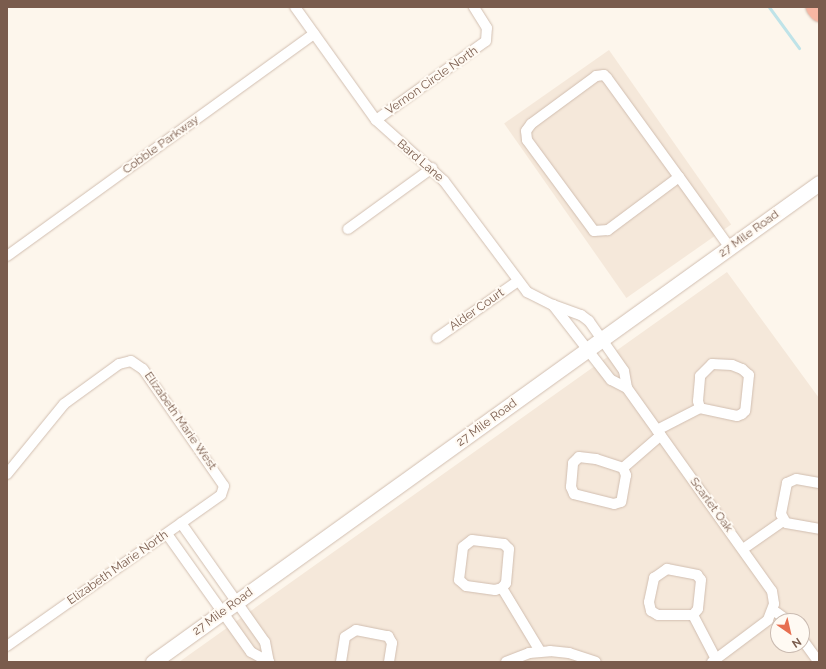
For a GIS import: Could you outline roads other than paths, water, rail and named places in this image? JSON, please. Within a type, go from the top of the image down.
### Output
[{"type":"highway","points":[[815,7],[819,12]]},
{"type":"street","name":"Bard Lane","points":[[295,7],[376,120],[393,138],[432,168],[444,181],[518,282],[527,292],[553,305],[581,315],[603,340]]},
{"type":"street","name":"Vernon Circle North","points":[[376,120],[486,41],[487,28],[474,7]]},
{"type":"street","name":"Cobble Parkway","points":[[7,256],[314,34]]},
{"type":"street","points":[[679,177],[608,230],[594,231],[527,140],[526,132],[531,124],[596,76],[604,75],[679,177],[730,248]]},
{"type":"street","points":[[348,229],[432,168]]},
{"type":"street","name":"27 Mile Road","points":[[153,662],[819,184]]},
{"type":"street","name":"Alder Court","points":[[436,338],[518,282]]},
{"type":"street","name":"Bard Lane","points":[[553,305],[588,351]]},
{"type":"street","name":"Scarlet Oak","points":[[603,340],[624,371],[627,388],[772,591],[773,610]]},
{"type":"street","name":"Scarlet Oak","points":[[588,351],[611,380],[627,388]]},
{"type":"street","name":"Elizabeth Marie West","points":[[7,474],[64,404],[119,364],[130,361],[143,369],[224,486]]},
{"type":"street","points":[[623,468],[659,432],[700,408],[737,416],[742,414],[745,411],[749,380],[746,372],[732,365],[719,364],[707,367],[700,376],[698,401],[700,408]]},
{"type":"street","points":[[579,457],[596,459],[623,468],[626,475],[623,498],[618,503],[578,496],[572,491],[573,463],[579,457]]},
{"type":"street","points":[[783,521],[781,514],[787,483],[796,479],[819,483]]},
{"type":"street","name":"Elizabeth Marie North","points":[[7,646],[221,495],[224,486]]},
{"type":"street","points":[[743,549],[783,521]]},
{"type":"street","points":[[783,521],[799,528],[819,530]]},
{"type":"street","points":[[167,534],[251,652],[269,662],[265,642],[181,524]]},
{"type":"street","points":[[472,540],[507,546],[510,553],[506,583],[502,588],[495,590],[462,584],[459,577],[465,544],[472,540]]},
{"type":"street","points":[[667,569],[691,573],[700,577],[702,584],[698,609],[693,615],[658,616],[651,611],[649,602],[658,574],[667,569]]},
{"type":"street","points":[[502,588],[540,651]]},
{"type":"street","points":[[693,615],[714,661],[763,625],[773,610],[777,613]]},
{"type":"street","points":[[342,662],[345,637],[356,630],[388,636],[392,643],[389,662]]},
{"type":"street","points":[[810,650],[819,662]]},
{"type":"street","points":[[506,662],[540,651],[560,651],[596,662]]},
{"type":"waterway","points":[[769,7],[799,48]]}]
